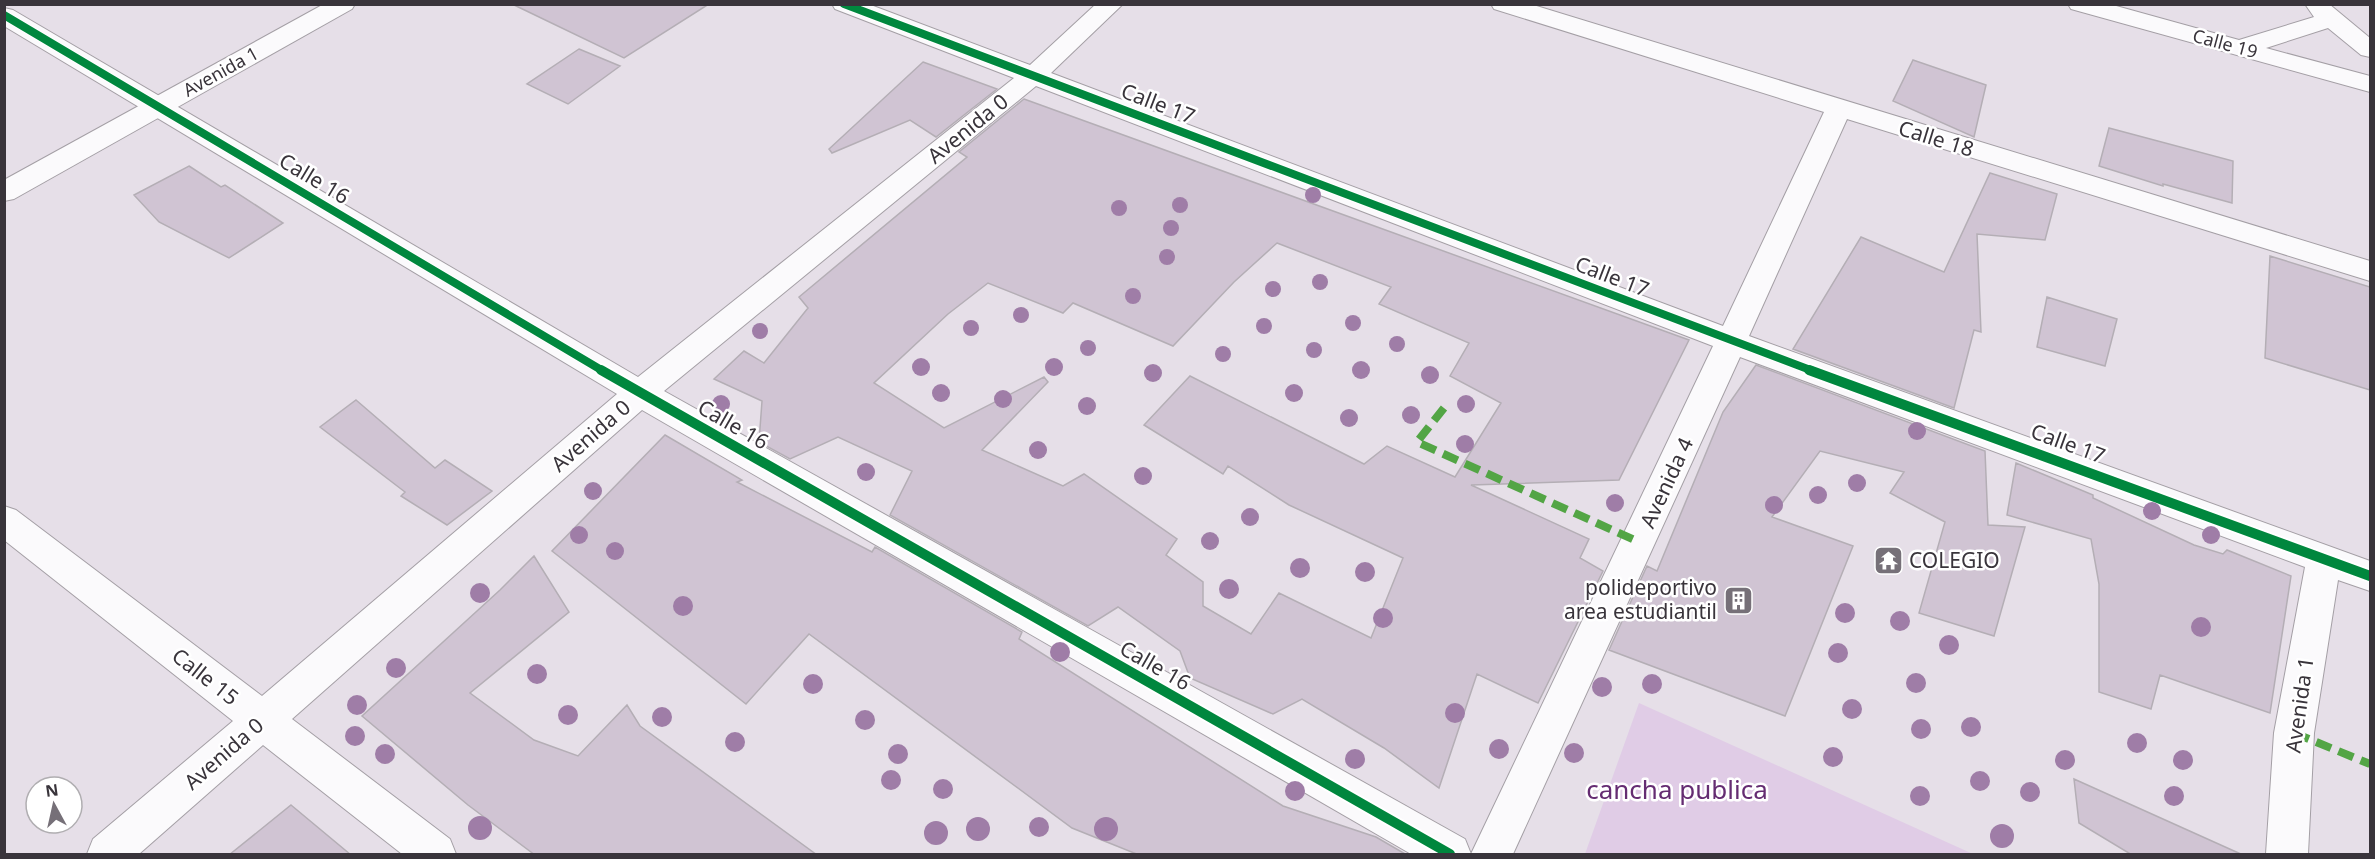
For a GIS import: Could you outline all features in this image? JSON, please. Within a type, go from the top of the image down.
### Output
[{"type":"street","name":"Avenida 1","points":[[4,192],[343,4]]},
{"type":"street","name":"Calle 17","points":[[844,4],[1731,342],[2370,576]]},
{"type":"street","name":"Avenida 0","points":[[108,855],[640,393],[1034,75],[1112,4]]},
{"type":"street","name":"Calle 18","points":[[1503,4],[2370,271]]},
{"type":"street","name":"Calle 19","points":[[2080,4],[2370,84]]},
{"type":"street","points":[[2239,48],[2323,12],[2370,50]]},
{"type":"street","name":"Calle 16","points":[[4,15],[640,393],[1450,855]]},
{"type":"street","name":"Avenida 4","points":[[1492,855],[1839,109]]},
{"type":"street","name":"Calle 15","points":[[4,520],[435,855]]},
{"type":"street","name":"Avenida 1","points":[[2287,855],[2294,733],[2324,558]]},
{"type":"green space","name":"cancha publica","points":[[1639,703],[1973,854],[1585,854]]},
{"type":"building","points":[[512,4],[709,4],[624,58]]},
{"type":"building","points":[[579,49],[620,66],[568,104],[527,84]]},
{"type":"building","points":[[1913,60],[1986,85],[1974,137],[1893,101]]},
{"type":"building","points":[[923,62],[997,89],[936,137],[910,120],[832,153],[829,149]]},
{"type":"building","points":[[1024,99],[1689,340],[1619,480],[1471,485],[1589,539],[1580,558],[1603,571],[1538,703],[1477,674],[1439,788],[1384,748],[1302,699],[1273,714],[1190,678],[1180,651],[1118,607],[1088,626],[890,515],[912,471],[838,437],[790,459],[759,442],[762,401],[714,379],[744,351],[764,363],[808,308],[799,297],[967,157],[959,152]],"holes":[[[1277,243],[1391,287],[1379,304],[1469,343],[1450,376],[1501,403],[1455,477],[1387,446],[1364,464],[1190,376],[1144,425],[1223,474],[1228,466],[1289,505],[1403,558],[1371,638],[1279,593],[1251,634],[1203,606],[1203,582],[1166,555],[1177,539],[1084,474],[1063,486],[982,450],[1048,382],[1044,377],[944,428],[874,383],[948,314],[988,283],[1063,313],[1073,303],[1173,346],[1234,282]]]},
{"type":"building","points":[[2109,128],[2233,161],[2232,203],[2163,184],[2163,186],[2099,166]]},
{"type":"building","points":[[189,166],[221,187],[225,185],[283,223],[229,258],[159,222],[134,195]]},
{"type":"building","points":[[1990,173],[2057,194],[2045,240],[1977,234],[1981,332],[1974,330],[1954,408],[1793,349],[1861,237],[1944,272]]},
{"type":"building","points":[[2270,256],[2370,287],[2370,390],[2265,358]]},
{"type":"building","points":[[2047,297],[2117,319],[2105,366],[2037,347]]},
{"type":"building","points":[[1756,365],[1985,451],[1988,525],[2025,527],[1994,636],[1919,613],[1945,522],[1890,493],[1904,472],[1820,451],[1772,517],[1853,546],[1785,716],[1609,650],[1647,566],[1657,571],[1723,412]]},
{"type":"building","points":[[356,400],[435,468],[445,460],[492,491],[447,525],[401,496],[405,492],[320,427]]},
{"type":"building","points":[[665,435],[742,480],[737,482],[872,552],[875,547],[1022,632],[1019,639],[1283,806],[1376,837],[1407,855],[1139,855],[1072,828],[809,634],[746,704],[552,551]]},
{"type":"building","points":[[2016,463],[2093,495],[2093,498],[2194,545],[2223,554],[2227,550],[2291,576],[2270,713],[2160,675],[2151,709],[2099,692],[2099,584],[2091,539],[2007,515]]},
{"type":"building","points":[[534,556],[569,612],[470,693],[534,740],[578,756],[627,705],[640,726],[817,855],[535,855],[468,805],[362,716]]},
{"type":"building","points":[[2074,779],[2243,855],[2132,855],[2079,823]]},
{"type":"building","points":[[291,805],[351,855],[229,855]]},
{"type":"marked path","points":[[1444,408],[1417,442],[1639,542]]},
{"type":"marked path","points":[[2294,733],[2370,764]]},
{"type":"cycle path","points":[[844,4],[1731,341],[2370,576]]},
{"type":"cycle path","points":[[4,15],[640,393],[1450,854]]},
{"type":"place","name":"COLEGIO","points":[[1888,561]]},
{"type":"place","name":"polideportivo area estudiantil","points":[[1738,600]]}]
